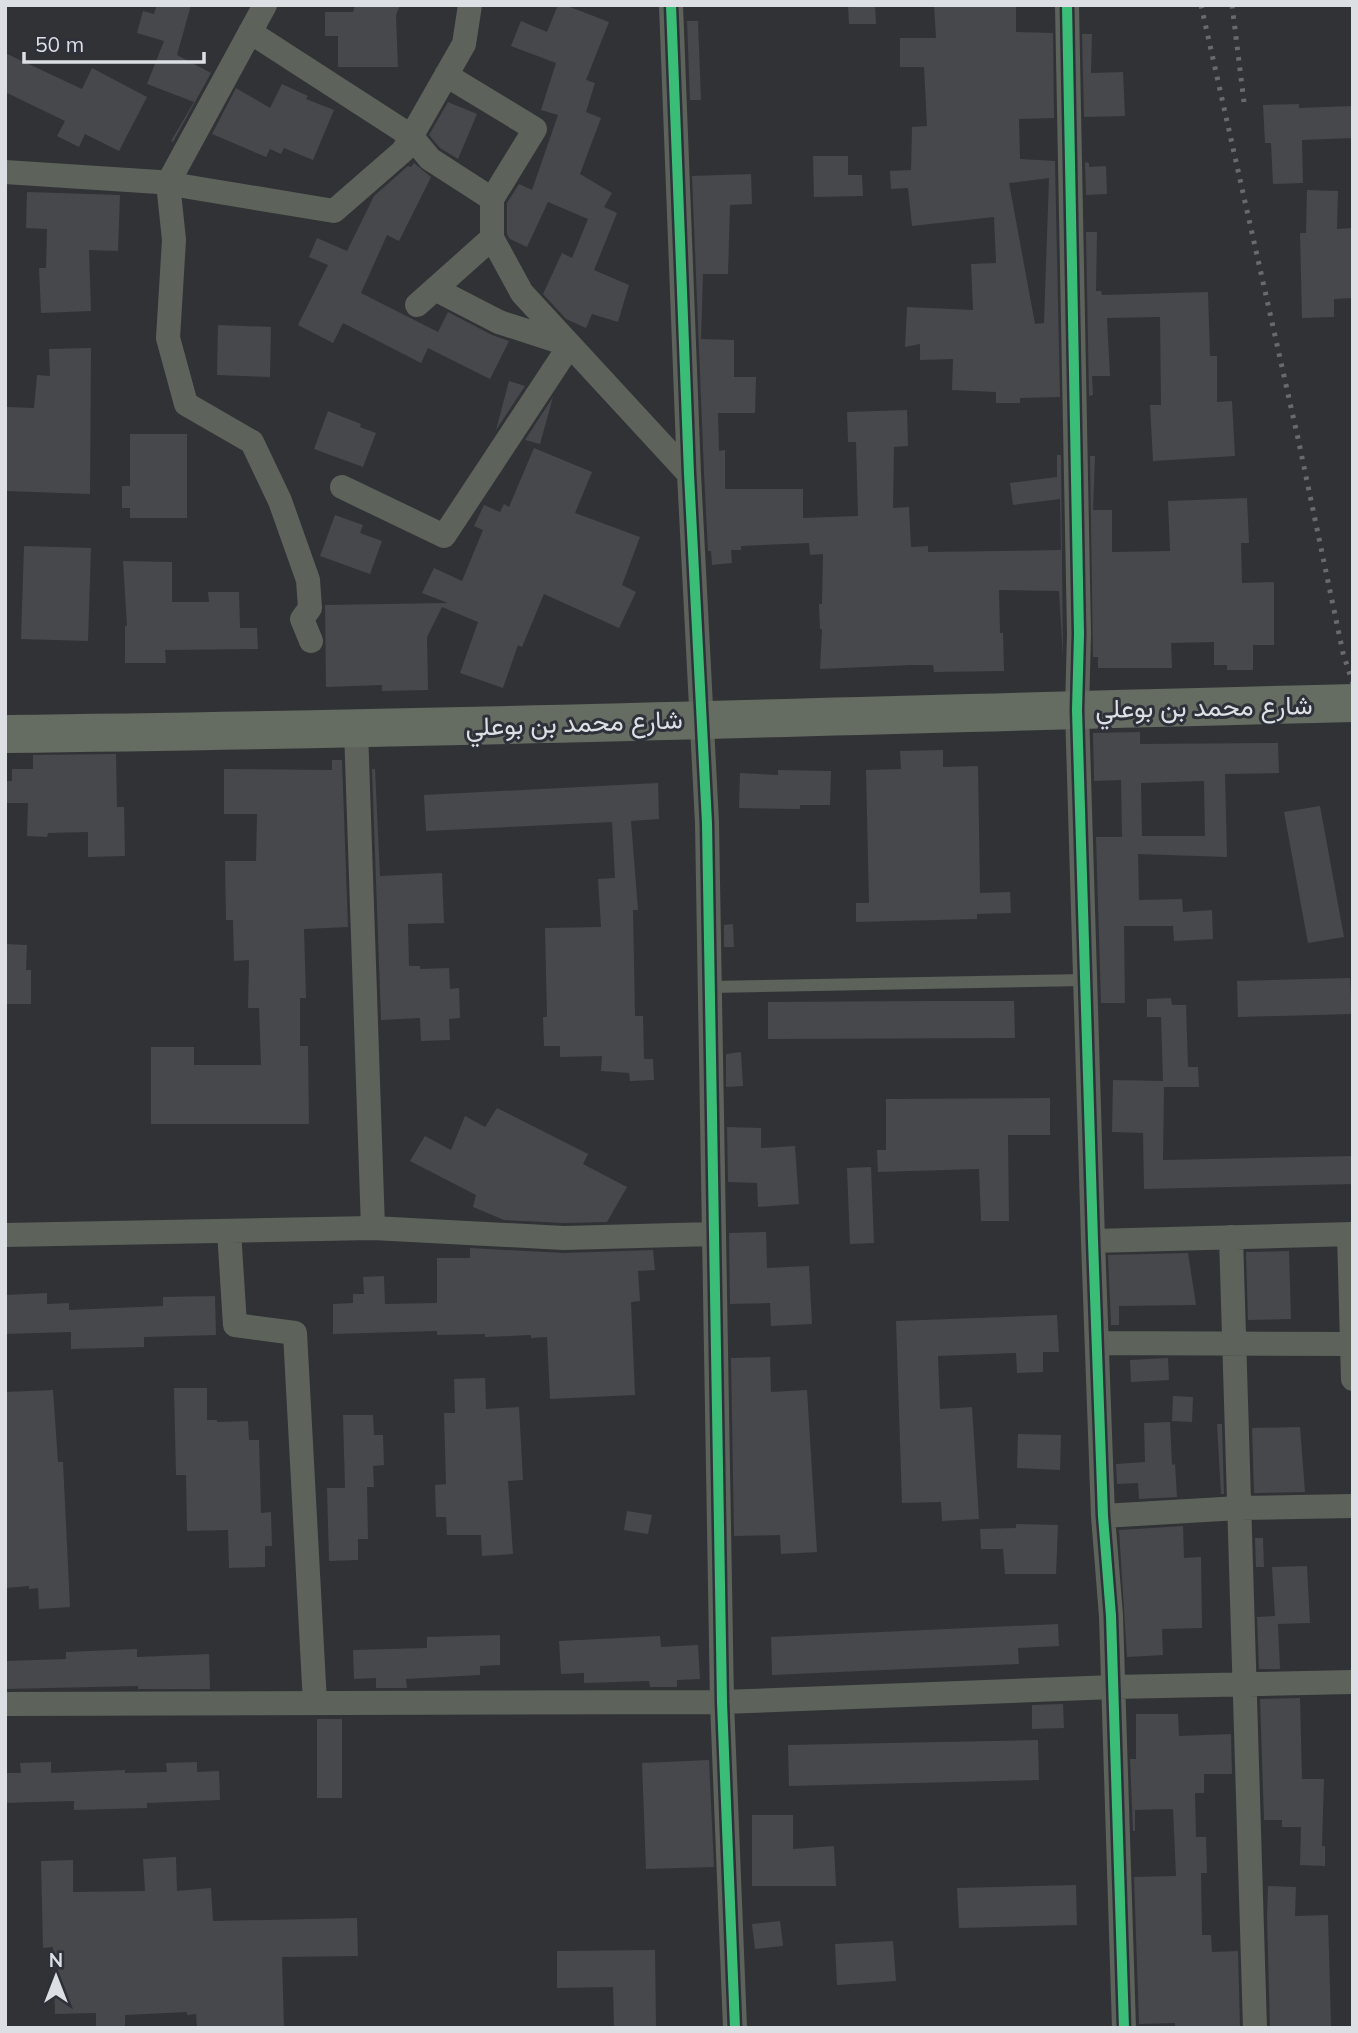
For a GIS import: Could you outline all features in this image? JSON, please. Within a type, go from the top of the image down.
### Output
[{"type":"main road","name":"شارع محمد بن بوعلي","points":[[5,734],[356,730],[1353,703]]},
{"type":"street","points":[[265,5],[167,183],[174,240],[167,338],[186,404],[252,442],[280,501],[308,580],[310,608],[302,619],[311,641]]},
{"type":"street","points":[[5,172],[167,183],[334,211],[403,151],[464,44],[470,5]]},
{"type":"street","points":[[671,5],[689,474],[707,823],[722,1702],[735,2028]]},
{"type":"street","points":[[1067,5],[1079,634],[1077,710],[1093,1241],[1103,1516],[1113,1687],[1124,2028]]},
{"type":"street","points":[[250,32],[411,136],[430,159],[492,199]]},
{"type":"street","points":[[446,75],[535,129],[492,199],[492,238],[522,293],[689,474]]},
{"type":"street","points":[[492,238],[426,297],[570,345]]},
{"type":"street","points":[[342,487],[444,536],[570,345]]},
{"type":"street","points":[[356,730],[373,1228]]},
{"type":"street","points":[[5,1235],[373,1228],[564,1238],[713,1234]]},
{"type":"street","points":[[229,1230],[235,1325],[295,1333],[315,1703]]},
{"type":"street","points":[[1093,1241],[1351,1234],[1353,1379]]},
{"type":"street","points":[[1231,1237],[1255,2028]]},
{"type":"street","points":[[1098,1343],[1352,1344]]},
{"type":"street","points":[[1103,1516],[1240,1508],[1353,1506]]},
{"type":"street","points":[[5,1703],[722,1702],[1113,1687],[1353,1682]]},
{"type":"lane","points":[[709,987],[1085,980]]},
{"type":"building","points":[[157,5],[191,5],[177,55],[211,73],[173,142],[171,141],[194,102],[147,84],[164,41],[137,33],[143,11],[154,14]]},
{"type":"building","points":[[355,5],[400,5],[396,15],[398,67],[338,67],[338,36],[325,36],[325,12],[353,12]]},
{"type":"building","points":[[558,5],[565,5],[609,22],[586,80],[595,83],[586,112],[601,118],[580,174],[612,193],[604,207],[617,213],[594,270],[629,285],[618,322],[592,314],[586,328],[566,319],[543,294],[562,253],[572,258],[588,219],[548,202],[527,247],[510,239],[507,234],[507,203],[519,184],[532,190],[558,115],[541,110],[556,63],[511,46],[521,21],[547,32]]},
{"type":"building","points":[[848,5],[875,5],[876,24],[849,24]]},
{"type":"building","points":[[934,5],[1016,5],[1016,32],[1053,33],[1054,118],[1019,119],[1020,159],[1055,161],[1060,397],[1020,398],[1020,403],[996,403],[996,392],[952,390],[953,359],[920,360],[920,344],[905,347],[907,307],[973,310],[971,264],[996,263],[994,217],[912,226],[908,188],[891,189],[890,171],[911,170],[912,127],[927,126],[924,67],[900,67],[900,38],[936,38]],"holes":[[[1049,178],[1044,323],[1035,324],[1009,183]]]},
{"type":"building","points":[[687,21],[698,21],[701,100],[690,100]]},
{"type":"building","points":[[1082,34],[1092,34],[1091,73],[1123,72],[1125,116],[1084,117]]},
{"type":"building","points":[[5,53],[82,89],[92,68],[147,97],[119,151],[85,134],[79,147],[57,136],[65,121],[5,92]]},
{"type":"building","points":[[282,84],[308,96],[306,99],[334,110],[313,160],[284,148],[281,154],[270,149],[266,157],[212,134],[236,88],[270,108]]},
{"type":"building","points":[[448,102],[477,114],[458,159],[440,148],[429,135]]},
{"type":"building","points":[[1299,104],[1299,108],[1353,106],[1353,138],[1302,140],[1303,183],[1273,184],[1271,143],[1265,143],[1263,105]]},
{"type":"building","points":[[813,156],[848,156],[848,175],[862,175],[863,196],[814,197]]},
{"type":"building","points":[[1085,162],[1089,163],[1089,167],[1106,166],[1107,194],[1086,195]]},
{"type":"building","points":[[414,163],[431,177],[399,241],[387,235],[361,293],[438,332],[448,312],[509,341],[490,379],[428,348],[421,363],[343,323],[333,343],[298,325],[328,265],[309,257],[317,238],[347,251],[374,196]]},
{"type":"building","points":[[751,174],[752,204],[730,205],[728,274],[703,274],[701,339],[734,340],[734,377],[756,377],[755,413],[718,413],[719,451],[725,450],[725,489],[803,489],[803,518],[858,516],[856,442],[848,442],[847,412],[907,410],[908,446],[894,447],[893,508],[909,507],[911,547],[928,546],[928,552],[1061,550],[1060,499],[1013,505],[1010,483],[1057,477],[1057,455],[1061,455],[1063,658],[1059,591],[999,590],[1004,671],[934,672],[933,665],[820,669],[822,629],[819,604],[822,604],[823,554],[810,555],[809,543],[741,546],[741,550],[731,550],[732,563],[712,565],[711,551],[708,551],[692,176]]},
{"type":"building","points":[[1307,190],[1338,191],[1337,229],[1353,228],[1353,298],[1334,299],[1334,317],[1302,318],[1300,233],[1306,233]]},
{"type":"building","points":[[27,192],[120,195],[118,251],[89,250],[91,311],[41,313],[39,268],[46,268],[47,229],[26,228]]},
{"type":"building","points":[[1086,232],[1097,232],[1096,291],[1101,291],[1102,295],[1208,292],[1210,356],[1217,356],[1217,402],[1232,401],[1235,456],[1153,461],[1150,405],[1161,405],[1160,317],[1107,318],[1110,376],[1092,376],[1093,395],[1089,396]]},
{"type":"building","points":[[218,325],[271,327],[270,377],[217,375]]},
{"type":"building","points":[[91,348],[90,494],[5,491],[7,407],[34,408],[37,375],[50,376],[49,349]]},
{"type":"building","points":[[509,381],[525,386],[496,430]]},
{"type":"building","points":[[553,397],[540,444],[525,440]]},
{"type":"building","points":[[328,411],[376,433],[363,467],[314,449]]},
{"type":"building","points":[[130,434],[187,434],[187,518],[130,518],[130,508],[122,508],[122,486],[130,486]]},
{"type":"building","points":[[534,448],[592,472],[575,513],[640,537],[622,585],[636,592],[619,628],[544,594],[522,647],[518,645],[503,688],[460,673],[478,622],[442,607],[427,637],[428,690],[382,691],[382,685],[326,687],[325,605],[448,603],[422,593],[434,568],[462,581],[483,530],[474,526],[484,505],[500,512],[504,504],[509,507]]},
{"type":"building","points":[[1090,456],[1095,456],[1093,510],[1112,510],[1112,552],[1170,551],[1168,501],[1247,498],[1249,543],[1241,543],[1242,583],[1274,582],[1274,645],[1253,645],[1253,670],[1227,670],[1227,665],[1214,665],[1214,642],[1171,643],[1172,668],[1098,668],[1098,657],[1093,657]]},
{"type":"building","points":[[335,515],[363,525],[360,533],[382,541],[370,574],[320,556]]},
{"type":"building","points":[[24,546],[91,548],[88,641],[21,639]]},
{"type":"building","points":[[123,561],[172,562],[172,602],[209,602],[208,592],[239,592],[240,628],[257,628],[258,649],[165,650],[166,663],[125,663],[127,626]]},
{"type":"building","points":[[1140,732],[1140,744],[1278,743],[1279,773],[1225,774],[1227,857],[1138,854],[1139,900],[1182,899],[1183,912],[1212,910],[1213,939],[1174,941],[1173,926],[1124,926],[1125,1003],[1101,1003],[1096,837],[1122,837],[1121,780],[1094,781],[1093,733]],"holes":[[[1204,781],[1205,836],[1142,836],[1141,783]]]},
{"type":"building","points":[[943,750],[943,767],[978,766],[980,893],[1010,892],[1011,913],[977,914],[977,919],[856,922],[856,903],[869,903],[866,770],[901,769],[900,751]]},
{"type":"building","points":[[116,754],[117,807],[124,807],[125,856],[88,857],[88,832],[48,833],[47,837],[27,836],[28,803],[5,803],[5,781],[12,781],[12,769],[33,769],[33,755]]},
{"type":"building","points":[[332,760],[342,760],[348,927],[304,929],[306,998],[300,998],[300,1046],[308,1046],[309,1124],[151,1124],[151,1047],[194,1047],[194,1065],[261,1065],[259,1008],[248,1008],[249,960],[234,961],[233,920],[226,920],[225,861],[256,861],[257,814],[224,814],[224,769],[332,770]]},
{"type":"building","points":[[372,769],[375,769],[380,876],[442,873],[444,923],[408,924],[409,966],[420,966],[420,969],[449,968],[450,989],[459,988],[460,1018],[449,1019],[450,1040],[421,1041],[420,1018],[381,1020]]},
{"type":"building","points":[[778,770],[831,771],[830,805],[800,805],[800,809],[739,808],[740,773],[778,775]]},
{"type":"building","points":[[658,783],[659,819],[631,821],[638,910],[633,910],[635,1016],[643,1016],[644,1059],[653,1059],[654,1080],[630,1081],[629,1073],[601,1071],[602,1056],[560,1057],[560,1046],[544,1046],[543,1017],[547,1017],[545,928],[601,927],[598,879],[615,878],[612,822],[426,831],[424,795]]},
{"type":"building","points":[[1320,806],[1344,937],[1308,943],[1284,812]]},
{"type":"building","points":[[733,924],[734,947],[724,947],[724,925]]},
{"type":"building","points":[[5,944],[27,945],[26,970],[31,970],[31,1004],[5,1004]]},
{"type":"building","points":[[1350,978],[1352,1014],[1238,1017],[1237,981]]},
{"type":"building","points":[[1171,998],[1172,1005],[1186,1005],[1188,1067],[1198,1067],[1199,1087],[1164,1087],[1163,1160],[1353,1156],[1353,1184],[1144,1189],[1143,1133],[1112,1132],[1113,1080],[1163,1081],[1161,1017],[1147,1017],[1147,999]]},
{"type":"building","points":[[1014,1001],[1015,1038],[768,1039],[768,1002]]},
{"type":"building","points":[[741,1052],[743,1086],[726,1087],[726,1054]]},
{"type":"building","points":[[1050,1098],[1050,1135],[1008,1135],[1009,1221],[981,1221],[979,1169],[878,1172],[877,1150],[886,1150],[886,1099]]},
{"type":"building","points":[[497,1108],[588,1154],[583,1164],[627,1187],[607,1222],[504,1220],[473,1207],[476,1195],[410,1161],[425,1136],[451,1150],[465,1116],[485,1127]]},
{"type":"building","points":[[727,1127],[761,1128],[761,1148],[795,1146],[799,1204],[758,1207],[757,1183],[728,1182]]},
{"type":"building","points":[[871,1167],[874,1243],[850,1244],[847,1168]]},
{"type":"building","points":[[766,1232],[767,1268],[809,1266],[812,1324],[771,1326],[770,1303],[730,1304],[729,1233]]},
{"type":"building","points":[[470,1248],[564,1253],[653,1250],[655,1270],[638,1271],[640,1301],[631,1302],[635,1395],[550,1399],[547,1337],[437,1335],[437,1331],[333,1334],[333,1304],[353,1303],[353,1294],[364,1294],[363,1277],[384,1276],[385,1304],[437,1303],[437,1258],[470,1258]]},
{"type":"building","points":[[1289,1251],[1291,1319],[1248,1320],[1246,1252]]},
{"type":"building","points":[[1188,1253],[1196,1305],[1119,1306],[1119,1325],[1111,1325],[1108,1255]]},
{"type":"building","points":[[47,1293],[47,1304],[69,1303],[69,1310],[163,1306],[163,1297],[215,1296],[216,1335],[144,1337],[144,1347],[71,1349],[71,1332],[5,1334],[5,1295]]},
{"type":"building","points":[[1057,1315],[1059,1352],[1043,1352],[1043,1372],[1017,1373],[1016,1353],[938,1356],[940,1409],[972,1407],[979,1519],[942,1521],[941,1502],[902,1503],[896,1321]]},
{"type":"building","points":[[770,1357],[771,1392],[807,1390],[817,1552],[781,1554],[780,1535],[734,1536],[731,1358]]},
{"type":"building","points":[[1168,1358],[1169,1380],[1131,1382],[1130,1360]]},
{"type":"building","points":[[485,1378],[486,1409],[519,1407],[523,1480],[508,1481],[513,1554],[482,1556],[481,1535],[447,1535],[446,1517],[436,1517],[435,1485],[446,1484],[444,1413],[455,1413],[454,1379]]},
{"type":"building","points":[[174,1388],[207,1388],[207,1420],[248,1421],[249,1440],[259,1440],[261,1513],[271,1512],[272,1546],[265,1546],[265,1567],[229,1568],[228,1530],[187,1531],[186,1475],[176,1475]]},
{"type":"building","points":[[53,1390],[58,1462],[63,1462],[70,1607],[39,1609],[38,1588],[5,1588],[5,1392]]},
{"type":"building","points":[[1173,1396],[1193,1397],[1192,1422],[1172,1421]]},
{"type":"building","points":[[343,1415],[373,1415],[374,1435],[383,1435],[384,1465],[373,1466],[374,1487],[367,1487],[368,1539],[358,1539],[358,1560],[329,1561],[327,1488],[345,1488]]},
{"type":"building","points":[[1170,1422],[1177,1497],[1139,1499],[1138,1483],[1117,1484],[1116,1464],[1145,1462],[1144,1423]]},
{"type":"building","points":[[1217,1424],[1222,1424],[1224,1494],[1221,1494]]},
{"type":"building","points":[[1300,1427],[1305,1492],[1254,1493],[1252,1428]]},
{"type":"building","points":[[1018,1434],[1061,1435],[1060,1470],[1017,1468]]},
{"type":"building","points":[[627,1511],[652,1515],[648,1534],[624,1530]]},
{"type":"building","points":[[1016,1524],[1058,1525],[1056,1574],[1005,1574],[1003,1549],[981,1549],[980,1529],[1016,1528]]},
{"type":"building","points":[[1183,1526],[1184,1558],[1201,1557],[1202,1628],[1162,1629],[1163,1655],[1127,1657],[1119,1530]]},
{"type":"building","points":[[1255,1538],[1263,1538],[1264,1567],[1256,1567]]},
{"type":"building","points":[[1307,1566],[1310,1623],[1278,1624],[1280,1669],[1259,1669],[1257,1617],[1275,1616],[1272,1567]]},
{"type":"building","points":[[1058,1624],[1059,1646],[1018,1648],[1019,1664],[772,1675],[771,1637]]},
{"type":"building","points":[[500,1635],[500,1665],[480,1666],[480,1675],[406,1679],[407,1688],[376,1688],[376,1678],[354,1679],[353,1650],[427,1648],[427,1637]]},
{"type":"building","points":[[660,1636],[661,1647],[698,1645],[700,1679],[677,1680],[677,1687],[650,1687],[649,1681],[584,1683],[584,1673],[561,1674],[559,1641]]},
{"type":"building","points":[[137,1649],[137,1657],[209,1654],[210,1689],[138,1689],[138,1686],[5,1689],[5,1661],[66,1659],[66,1652]]},
{"type":"building","points":[[1300,1698],[1302,1779],[1324,1779],[1322,1846],[1325,1846],[1325,1866],[1300,1865],[1301,1827],[1282,1827],[1282,1820],[1264,1820],[1260,1699]]},
{"type":"building","points":[[1063,1704],[1064,1728],[1032,1729],[1032,1705]]},
{"type":"building","points":[[1136,1714],[1178,1714],[1179,1736],[1231,1734],[1232,1774],[1204,1774],[1204,1793],[1195,1793],[1196,1837],[1206,1837],[1207,1873],[1201,1873],[1202,1935],[1211,1935],[1212,1952],[1238,1951],[1240,2028],[1175,2028],[1175,2023],[1139,2024],[1134,1877],[1176,1876],[1173,1809],[1135,1810],[1133,1831],[1130,1759],[1136,1759]]},
{"type":"building","points":[[317,1719],[342,1719],[342,1798],[317,1798]]},
{"type":"building","points":[[1038,1740],[1039,1780],[789,1786],[788,1745]]},
{"type":"building","points":[[709,1760],[714,1867],[646,1869],[642,1763]]},
{"type":"building","points":[[51,1762],[51,1773],[125,1770],[125,1773],[167,1772],[166,1763],[197,1762],[197,1772],[219,1771],[220,1800],[147,1803],[147,1808],[74,1810],[74,1801],[5,1803],[5,1773],[21,1773],[20,1763]]},
{"type":"building","points":[[752,1815],[793,1815],[793,1849],[834,1846],[836,1886],[752,1886]]},
{"type":"building","points":[[176,1857],[177,1891],[211,1888],[213,1921],[357,1918],[358,1956],[282,1957],[284,2028],[197,2028],[196,2014],[187,2015],[187,2012],[125,2015],[125,2028],[96,2028],[96,2013],[55,2014],[53,1947],[43,1948],[41,1861],[73,1860],[73,1892],[145,1891],[143,1859]]},
{"type":"building","points":[[1076,1885],[1077,1925],[959,1928],[957,1888]]},
{"type":"building","points":[[1268,1886],[1296,1887],[1295,1916],[1328,1915],[1331,2026],[1270,2028]]},
{"type":"building","points":[[780,1921],[783,1946],[755,1949],[752,1924]]},
{"type":"building","points":[[893,1941],[896,1981],[837,1985],[835,1944]]},
{"type":"building","points":[[655,1950],[656,2028],[614,2028],[613,1987],[557,1988],[557,1951]]},
{"type":"railway","points":[[1201,5],[1343,653],[1353,684]]},
{"type":"railway","points":[[1232,5],[1244,102]]},
{"type":"cycle path","points":[[671,5],[689,474],[707,823],[722,1702],[735,2028]]},
{"type":"cycle path","points":[[1067,5],[1079,634],[1077,710],[1093,1241],[1103,1516],[1111,1616],[1124,2028]]}]
